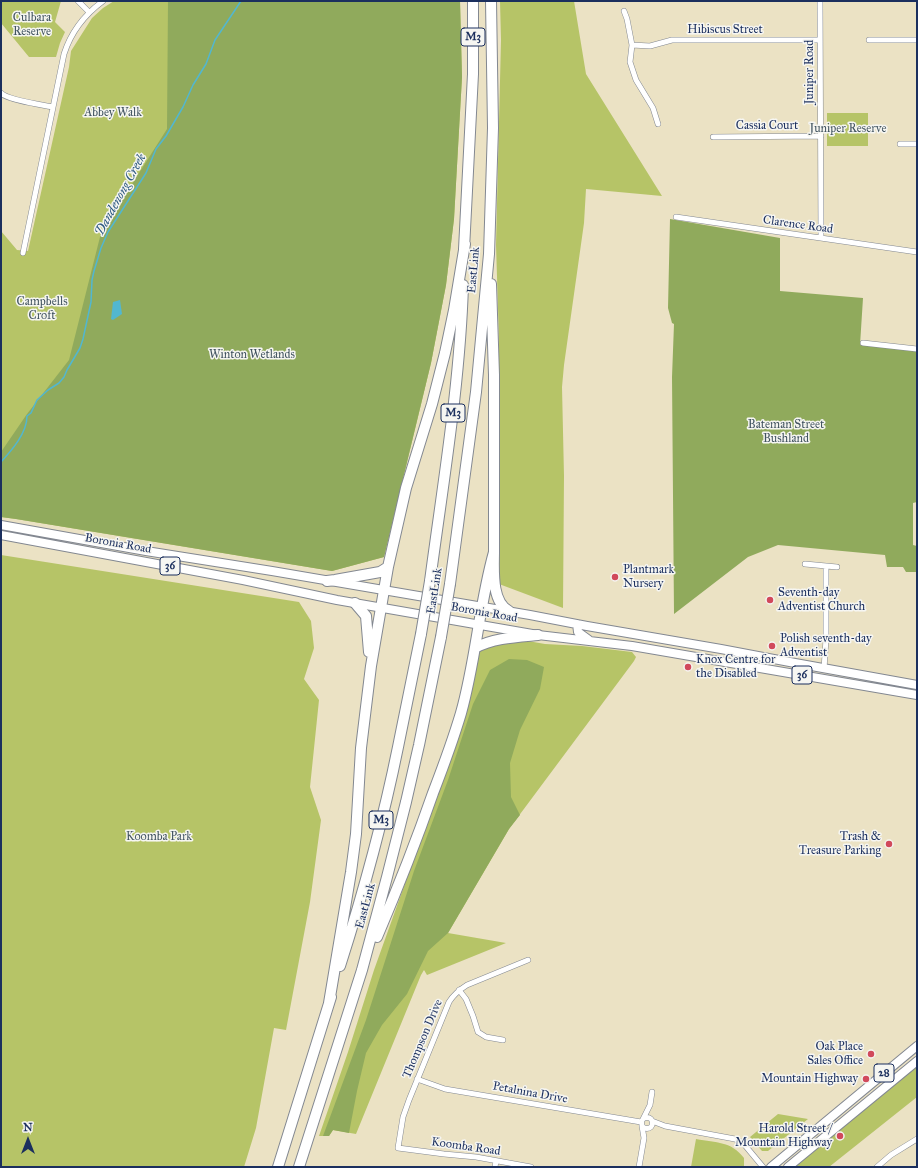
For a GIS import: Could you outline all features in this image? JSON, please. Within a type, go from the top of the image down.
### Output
[{"type":"highway","name":"EastLink","points":[[278,1167],[357,911],[382,818],[398,748],[430,581],[453,413],[462,324],[464,244],[472,80],[473,1]]},
{"type":"highway","name":"EastLink","points":[[299,1167],[362,970],[406,802],[441,637],[450,584],[476,392],[489,254],[493,128],[491,1]]},
{"type":"highway","points":[[329,1003],[351,872],[356,834],[361,748],[371,666],[388,566],[406,488],[432,404],[445,353],[464,244]]},
{"type":"highway","points":[[489,254],[493,312],[494,375],[494,579],[501,606],[508,611]]},
{"type":"highway","points":[[362,970],[395,894],[461,712],[475,648],[487,577],[494,552]]},
{"type":"highway","points":[[327,580],[380,572],[388,566]]},
{"type":"highway","points":[[355,603],[366,616],[371,666]]},
{"type":"highway","points":[[475,648],[484,643],[509,638],[538,635]]},
{"type":"main road","name":"Boronia Road","points":[[1,525],[146,551],[508,611],[917,685]]},
{"type":"main road","name":"Boronia Road","points":[[1,535],[243,580],[305,594],[381,608],[538,635],[642,648],[917,695]]},
{"type":"main road","points":[[144,561],[146,551]]},
{"type":"main road","points":[[577,624],[578,632],[592,641]]},
{"type":"main road","points":[[642,648],[644,636]]},
{"type":"main road","points":[[721,649],[726,662]]},
{"type":"main road","name":"28","points":[[771,1167],[917,1046]]},
{"type":"main road","name":"28","points":[[788,1167],[917,1061]]},
{"type":"main road","points":[[849,1102],[856,1111]]},
{"type":"street","points":[[78,1],[89,12]]},
{"type":"street","points":[[23,253],[64,54],[68,41],[74,30],[89,12],[103,1]]},
{"type":"street","name":"Juniper Road","points":[[820,1],[821,238]]},
{"type":"street","points":[[624,11],[632,45],[630,62],[636,80],[653,108],[658,124]]},
{"type":"street","name":"Hibiscus Street","points":[[632,45],[650,46],[672,40],[820,40]]},
{"type":"street","points":[[869,40],[917,40]]},
{"type":"street","points":[[1,93],[3,96],[53,107]]},
{"type":"street","name":"Cassia Court","points":[[713,137],[820,136]]},
{"type":"street","points":[[900,144],[917,144]]},
{"type":"street","name":"Clarence Road","points":[[676,217],[917,252]]},
{"type":"street","points":[[863,343],[917,349]]},
{"type":"street","points":[[805,564],[837,567]]},
{"type":"street","points":[[824,669],[826,639],[826,566]]},
{"type":"street","points":[[826,639],[844,640]]},
{"type":"street","name":"Thompson Drive","points":[[398,1148],[404,1113],[453,995],[467,985],[528,960]]},
{"type":"street","points":[[459,990],[466,999],[478,1032],[486,1037],[503,1040]]},
{"type":"street","name":"Petalnina Drive","points":[[417,1079],[445,1089],[642,1122]]},
{"type":"street","points":[[644,1138],[652,1124],[650,1105],[652,1092]]},
{"type":"street","points":[[639,1167],[644,1138],[642,1122],[650,1105]]},
{"type":"street","points":[[642,1122],[647,1118],[665,1126],[735,1139],[743,1143],[763,1167]]},
{"type":"street","points":[[642,1122],[644,1128],[665,1126]]},
{"type":"street","points":[[877,1167],[891,1155],[917,1139]]},
{"type":"street","name":"Koomba Road","points":[[398,1148],[531,1167]]},
{"type":"street","points":[[495,1167],[496,1161]]},
{"type":"green space","name":"Culbara Reserve","points":[[1,1],[61,1],[55,22],[65,32],[56,57],[29,57],[1,23]]},
{"type":"green space","name":"Winton Wetlands","points":[[114,1],[460,1],[462,77],[454,219],[446,285],[431,363],[384,557],[332,571],[1,517],[1,231],[17,250],[28,251],[69,67],[71,51],[92,18]]},
{"type":"green space","name":"Winton Wetlands","points":[[168,1],[460,1],[462,77],[454,219],[446,285],[431,363],[384,557],[332,571],[1,517],[1,452],[27,414],[69,360],[101,233],[167,129]]},
{"type":"green space","points":[[500,1],[574,1],[586,74],[662,196],[586,189],[584,223],[562,387],[564,476],[563,608],[499,584],[497,433],[499,340],[496,245],[501,40]]},
{"type":"green space","name":"Juniper Reserve","points":[[827,113],[868,113],[868,146],[827,146]]},
{"type":"green space","name":"Bateman Street Bushland","points":[[670,219],[780,238],[780,291],[863,298],[860,345],[917,351],[917,502],[913,503],[913,545],[917,546],[917,572],[906,572],[903,567],[887,567],[885,555],[778,545],[748,557],[674,614],[672,377],[674,324],[672,323],[668,308]]},
{"type":"green space","name":"Koomba Park","points":[[1,555],[299,602],[311,621],[314,648],[304,679],[319,700],[310,787],[321,820],[310,902],[286,1030],[274,1028],[256,1128],[244,1167],[1,1167]]},
{"type":"green space","points":[[522,640],[545,644],[582,646],[632,652],[636,657],[509,829],[448,933],[506,943],[427,975],[424,970],[356,1134],[333,1130],[329,1136],[319,1136],[374,970],[451,755],[479,651],[485,647]]},
{"type":"green space","points":[[509,659],[527,660],[544,667],[540,689],[520,730],[510,763],[511,797],[520,815],[509,829],[448,933],[428,951],[407,994],[382,1025],[366,1053],[349,1133],[333,1130],[329,1136],[323,1136],[366,1020],[414,871],[448,780],[473,704],[490,670]]},
{"type":"green space","points":[[917,1061],[917,1097],[829,1167],[788,1167]]},
{"type":"green space","points":[[778,1114],[808,1119],[768,1151],[762,1151],[750,1137]]},
{"type":"green space","points":[[696,1139],[717,1142],[734,1148],[744,1158],[744,1167],[691,1167]]},
{"type":"water","points":[[120,300],[122,314],[113,320],[111,319],[113,302]]},
{"type":"waterway","name":"Dandenong Creek","points":[[1,462],[22,435],[27,416],[31,413],[37,400],[59,383],[64,377],[80,348],[91,302],[94,271],[108,232],[146,173],[156,149],[166,136],[206,64],[215,40],[241,1]]},
{"type":"place","name":"Plantmark Nursery","points":[[615,577]]},
{"type":"place","name":"Seventh-day Adventist Church","points":[[770,600]]},
{"type":"place","name":"Polish seventh-day Adventist","points":[[772,646]]},
{"type":"place","name":"Knox Centre for the Disabled","points":[[688,667]]},
{"type":"place","name":"Trash & Treasure Parking","points":[[889,844]]},
{"type":"place","name":"Oak Place Sales Office","points":[[871,1054]]},
{"type":"place","name":"Mountain Highway","points":[[866,1079]]},
{"type":"place","name":"Harold Street / Mountain Highway","points":[[840,1136]]},
{"type":"park label","name":"Abbey Walk","points":[[113,113]]},
{"type":"park label","name":"Campbells Croft","points":[[42,309]]}]
